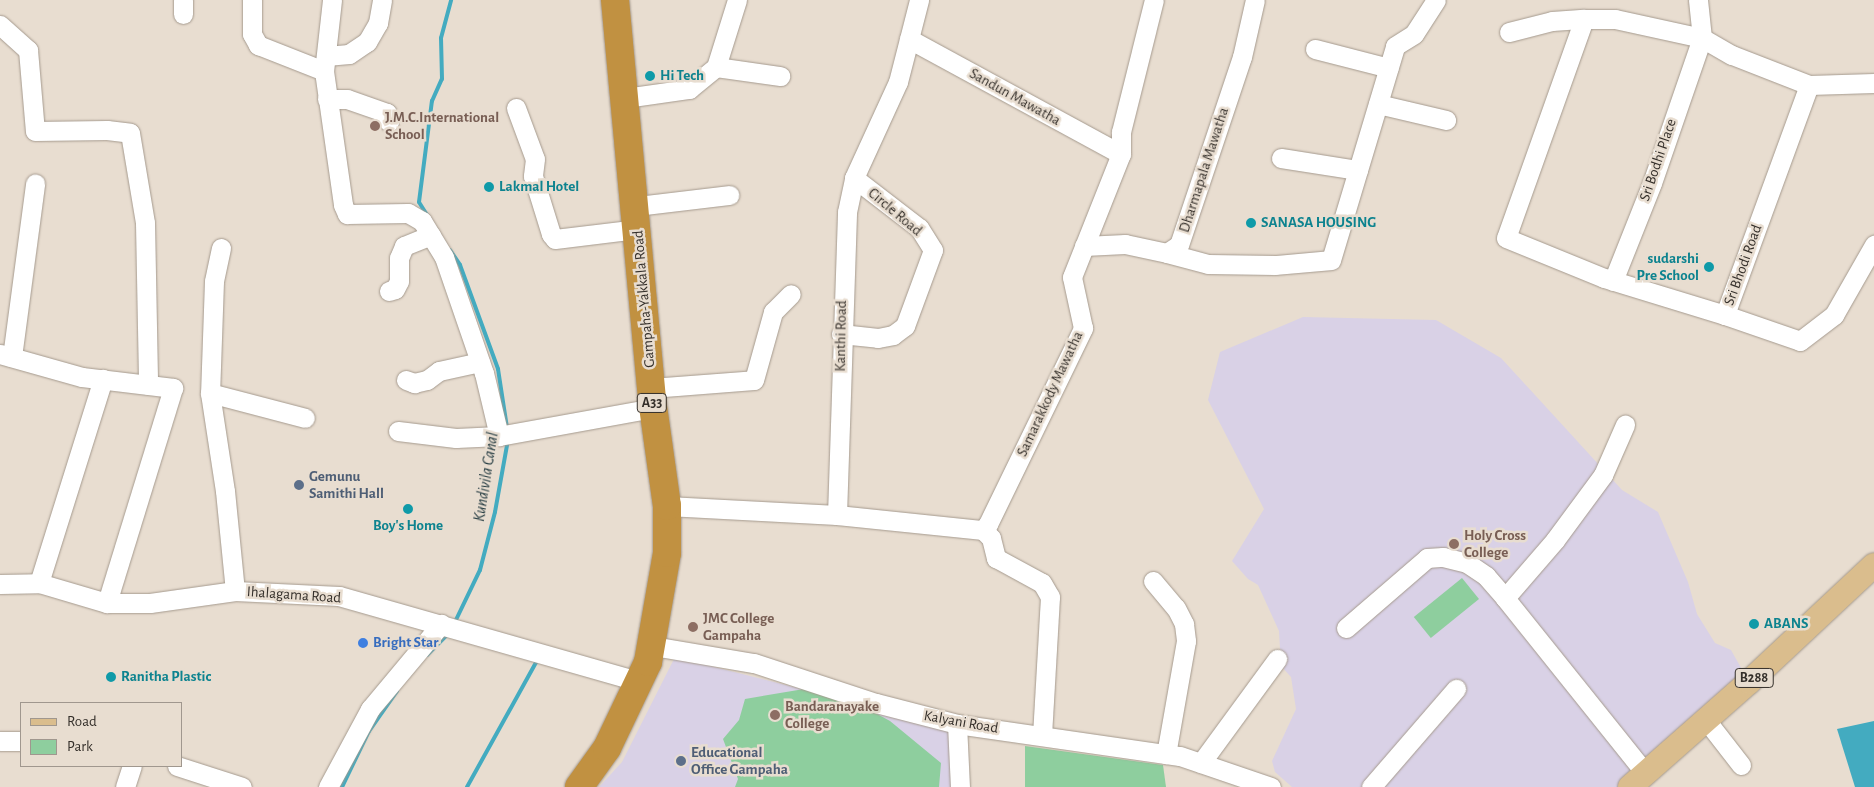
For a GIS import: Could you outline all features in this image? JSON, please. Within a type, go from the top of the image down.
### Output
[{"type":"highway","name":"Gampaha-Yakkala Road","points":[[579,787],[607,748],[640,682],[653,646],[667,553],[667,506],[652,398],[637,218],[615,0]]},
{"type":"main road","name":"B288","points":[[1638,780],[1871,574]]},
{"type":"street","points":[[252,0],[252,34],[258,45],[325,64],[349,54],[367,42],[378,23],[382,0]]},
{"type":"street","points":[[332,0],[325,64],[327,99],[343,205],[348,214],[408,213],[422,221],[444,257],[480,362],[499,436]]},
{"type":"street","points":[[625,98],[689,89],[716,67],[737,0]]},
{"type":"street","name":"Kanthi Road","points":[[837,515],[841,334],[847,212],[854,178],[898,82],[919,0]]},
{"type":"street","name":"Samarakkody Mawatha","points":[[983,530],[1082,328],[1072,277],[1121,154],[1121,132],[1154,0]]},
{"type":"street","name":"Dharmapala Mawatha","points":[[1167,253],[1179,245],[1242,57],[1255,0]]},
{"type":"street","points":[[1084,246],[1125,244],[1208,264],[1318,264],[1331,260],[1395,46],[1414,34],[1436,0]]},
{"type":"street","points":[[1698,0],[1702,38]]},
{"type":"street","points":[[1584,19],[1506,238],[1613,281],[1725,315]]},
{"type":"street","points":[[1509,32],[1552,21],[1615,20],[1702,38],[1732,55],[1810,85],[1874,83]]},
{"type":"street","points":[[0,25],[28,50],[35,131],[107,130],[130,133],[145,223],[148,385]]},
{"type":"street","name":"Sri Bodhi Place","points":[[1613,281],[1652,183],[1702,38]]},
{"type":"street","name":"Sandun Mawatha","points":[[909,39],[1121,154]]},
{"type":"street","points":[[1315,49],[1389,68]]},
{"type":"street","points":[[716,67],[780,76]]},
{"type":"street","name":"Sri Bhodi Road","points":[[1810,85],[1725,315],[1800,341],[1834,315],[1874,245]]},
{"type":"street","points":[[327,99],[347,99],[387,112],[389,122]]},
{"type":"street","points":[[1378,104],[1446,120]]},
{"type":"street","points":[[516,108],[535,159],[533,176],[550,234],[555,239],[729,195]]},
{"type":"street","points":[[1281,158],[1358,170]]},
{"type":"street","name":"Circle Road","points":[[841,334],[878,338],[893,335],[905,326],[934,250],[919,228],[854,178]]},
{"type":"street","points":[[35,184],[6,356],[82,377],[173,388],[107,603]]},
{"type":"street","points":[[389,291],[395,289],[398,281],[399,258],[404,246],[431,235]]},
{"type":"street","points":[[221,248],[214,282],[210,393],[225,491],[236,591]]},
{"type":"street","points":[[398,431],[456,438],[499,436],[652,398],[754,380],[773,312],[791,294]]},
{"type":"street","points":[[406,380],[414,383],[427,380],[439,371],[480,362]]},
{"type":"street","points":[[39,583],[103,379]]},
{"type":"street","points":[[210,393],[305,418]]},
{"type":"street","points":[[1505,598],[1555,540],[1603,475],[1625,425]]},
{"type":"street","points":[[667,506],[837,515],[983,530],[991,538],[996,558],[1042,583],[1050,596],[1042,735]]},
{"type":"street","points":[[1346,628],[1427,558],[1443,557],[1467,563],[1486,576],[1505,598],[1638,780]]},
{"type":"street","points":[[1154,581],[1176,608],[1184,624],[1186,641],[1166,754]]},
{"type":"street","name":"Ihalagama Road","points":[[0,584],[39,583],[107,603],[150,603],[236,591],[338,596],[640,682]]},
{"type":"street","points":[[328,787],[370,709],[441,624]]},
{"type":"street","name":"Kalyani Road","points":[[653,646],[754,662],[876,703],[957,724],[1166,754],[1201,763],[1269,787]]},
{"type":"street","points":[[1201,763],[1277,659]]},
{"type":"street","points":[[1371,787],[1456,689]]},
{"type":"street","points":[[1706,720],[1741,765]]},
{"type":"street","points":[[957,724],[960,787]]},
{"type":"street","points":[[0,741],[20,741]]},
{"type":"street","points":[[125,787],[132,767]]},
{"type":"street","points":[[180,767],[242,787]]},
{"type":"shaded area","points":[[1303,317],[1436,320],[1501,358],[1622,490],[1658,512],[1688,582],[1697,614],[1715,643],[1731,650],[1749,682],[1619,787],[1292,787],[1275,772],[1272,761],[1296,709],[1291,677],[1281,666],[1279,631],[1258,585],[1248,579],[1232,561],[1264,509],[1208,400],[1220,352]]},
{"type":"shaded area","name":"Bandaranayake College","points":[[675,657],[953,727],[956,787],[599,787],[622,762]]},
{"type":"green space","points":[[1462,578],[1479,599],[1431,638],[1414,617]]},
{"type":"green space","points":[[804,689],[855,702],[890,721],[941,763],[939,787],[735,787],[738,779],[723,739],[739,720],[745,699]]},
{"type":"green space","points":[[1025,746],[1163,765],[1166,787],[1025,787]]},
{"type":"water","points":[[1874,721],[1874,787],[1855,787],[1837,729]]},
{"type":"waterway","name":"Kundivila Canal","points":[[427,215],[419,202],[432,101],[442,79],[441,38],[451,0]]},
{"type":"waterway","name":"Kundivila Canal","points":[[450,250],[460,265],[498,369],[507,428]]},
{"type":"waterway","name":"Kundivila Canal","points":[[454,624],[480,570],[495,512],[508,440]]},
{"type":"waterway","name":"Kundivila Canal","points":[[427,655],[450,632]]},
{"type":"waterway","points":[[467,787],[538,659]]},
{"type":"waterway","name":"Kundivila Canal","points":[[342,787],[369,731],[397,691]]},
{"type":"place","name":"Hi Tech","points":[[650,76]]},
{"type":"place","name":"J.M.C.International School","points":[[375,126]]},
{"type":"place","name":"Lakmal Hotel","points":[[489,187]]},
{"type":"place","name":"SANASA HOUSING","points":[[1251,223]]},
{"type":"place","name":"sudarshi Pre School","points":[[1709,267]]},
{"type":"place","name":"Gemunu Samithi Hall","points":[[299,485]]},
{"type":"place","name":"Boy's Home","points":[[408,509]]},
{"type":"place","name":"Holy Cross College","points":[[1454,544]]},
{"type":"place","name":"ABANS","points":[[1754,624]]},
{"type":"place","name":"JMC College Gampaha","points":[[693,627]]},
{"type":"place","name":"Bright Star","points":[[363,643]]},
{"type":"place","name":"Ranitha Plastic","points":[[111,677]]},
{"type":"place","name":"Bandaranayake College","points":[[775,715]]},
{"type":"place","name":"Educational Office Gampaha","points":[[681,761]]}]
